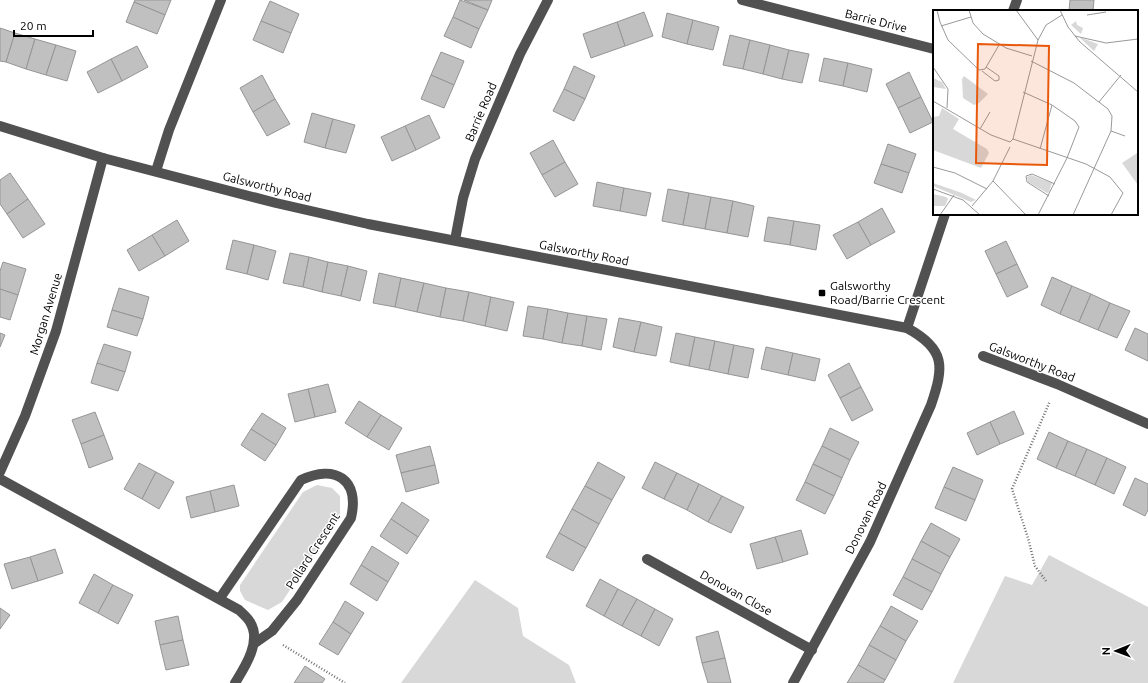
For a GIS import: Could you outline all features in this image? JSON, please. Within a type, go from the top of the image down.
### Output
[{"type":"street","points":[[156,171],[169,130],[221,0]]},
{"type":"street","name":"Barrie Road","points":[[454,240],[463,198],[475,159],[520,54],[548,0]]},
{"type":"street","name":"Barrie Drive","points":[[742,0],[933,49]]},
{"type":"street","points":[[1013,10],[1017,0]]},
{"type":"street","name":"Galsworthy Road","points":[[0,126],[103,158],[284,205],[368,224],[907,328],[924,337],[938,356]]},
{"type":"street","name":"Morgan Avenue","points":[[0,472],[26,416],[56,331],[103,158]]},
{"type":"street","points":[[907,328],[945,215]]},
{"type":"street","name":"Donovan Road","points":[[793,683],[870,542],[913,448],[937,386],[940,370],[938,356]]},
{"type":"street","name":"Galsworthy Road","points":[[983,356],[1057,384],[1148,424]]},
{"type":"street","name":"Pollard Crescent","points":[[220,598],[301,480],[314,474],[328,473],[342,478],[352,490],[354,504],[351,518],[297,600],[272,631],[254,643]]},
{"type":"street","points":[[0,479],[220,598],[239,610],[251,623],[254,643],[244,669],[235,683]]},
{"type":"street","name":"Donovan Close","points":[[647,558],[812,650]]},
{"type":"path","points":[[1046,581],[1035,566],[1028,538],[1012,489],[1057,384]]},
{"type":"path","points":[[272,631],[278,643],[345,683]]},
{"type":"shaded area","points":[[317,485],[332,488],[340,496],[340,514],[282,602],[268,610],[245,600],[240,591],[240,585],[303,492]]},
{"type":"shaded area","points":[[1049,555],[1148,607],[1148,683],[953,683],[1005,576],[1032,585]]},
{"type":"shaded area","points":[[475,580],[518,608],[523,636],[569,665],[576,683],[401,683]]},
{"type":"building","points":[[135,0],[171,0],[165,15],[134,2]]},
{"type":"building","points":[[460,0],[488,10],[479,29],[453,17]]},
{"type":"building","points":[[464,0],[492,0],[488,10]]},
{"type":"building","points":[[1070,0],[1094,0],[1093,10],[1069,10]]},
{"type":"building","points":[[270,1],[299,14],[291,33],[261,21]]},
{"type":"building","points":[[134,2],[165,15],[157,34],[126,22]]},
{"type":"building","points":[[644,12],[653,36],[625,46],[617,22]]},
{"type":"building","points":[[667,13],[693,20],[687,44],[662,37]]},
{"type":"building","points":[[453,17],[479,29],[471,48],[444,36]]},
{"type":"building","points":[[693,20],[719,27],[713,50],[687,44]]},
{"type":"building","points":[[261,21],[291,33],[283,53],[253,40]]},
{"type":"building","points":[[617,22],[625,46],[591,58],[583,34]]},
{"type":"building","points":[[0,28],[15,33],[6,62],[0,61]]},
{"type":"building","points":[[15,33],[35,39],[26,69],[6,62]]},
{"type":"building","points":[[730,35],[750,40],[743,69],[723,65]]},
{"type":"building","points":[[35,39],[56,45],[46,75],[26,69]]},
{"type":"building","points":[[750,40],[770,45],[763,74],[743,69]]},
{"type":"building","points":[[56,45],[76,51],[67,81],[46,75]]},
{"type":"building","points":[[770,45],[789,50],[782,79],[763,74]]},
{"type":"building","points":[[137,46],[148,67],[122,81],[111,59]]},
{"type":"building","points":[[789,50],[809,54],[802,83],[782,79]]},
{"type":"building","points":[[441,52],[464,61],[454,85],[431,75]]},
{"type":"building","points":[[824,58],[848,63],[843,86],[819,81]]},
{"type":"building","points":[[111,59],[122,81],[98,93],[87,72]]},
{"type":"building","points":[[848,63],[872,69],[867,92],[843,86]]},
{"type":"building","points":[[574,66],[595,76],[585,99],[564,89]]},
{"type":"building","points":[[909,72],[921,97],[898,108],[886,84]]},
{"type":"building","points":[[262,75],[275,99],[253,112],[240,88]]},
{"type":"building","points":[[431,75],[454,85],[444,108],[421,99]]},
{"type":"building","points":[[564,89],[585,99],[574,121],[553,111]]},
{"type":"building","points":[[921,97],[933,122],[910,133],[898,108]]},
{"type":"building","points":[[275,99],[290,124],[267,136],[253,112]]},
{"type":"building","points":[[312,113],[333,119],[325,148],[304,142]]},
{"type":"building","points":[[429,115],[440,138],[416,150],[405,126]]},
{"type":"building","points":[[333,119],[355,125],[346,153],[325,148]]},
{"type":"building","points":[[405,126],[416,150],[392,161],[381,137]]},
{"type":"building","points":[[553,140],[565,162],[542,175],[530,153]]},
{"type":"building","points":[[888,144],[916,154],[909,173],[881,164]]},
{"type":"building","points":[[565,162],[578,184],[555,197],[542,175]]},
{"type":"building","points":[[881,164],[909,173],[902,193],[874,183]]},
{"type":"building","points":[[10,173],[28,199],[7,214],[0,204],[0,180]]},
{"type":"building","points":[[597,182],[624,188],[620,211],[593,206]]},
{"type":"building","points":[[624,188],[651,193],[646,216],[620,211]]},
{"type":"building","points":[[668,189],[689,193],[683,225],[662,221]]},
{"type":"building","points":[[689,193],[711,197],[705,229],[683,225]]},
{"type":"building","points":[[711,197],[733,201],[727,233],[705,229]]},
{"type":"building","points":[[28,199],[45,224],[23,238],[7,214]]},
{"type":"building","points":[[733,201],[754,206],[748,237],[727,233]]},
{"type":"building","points":[[882,208],[895,232],[871,245],[858,222]]},
{"type":"building","points":[[768,217],[794,221],[790,245],[764,241]]},
{"type":"building","points":[[177,220],[189,241],[165,256],[152,235]]},
{"type":"building","points":[[794,221],[820,225],[816,250],[790,245]]},
{"type":"building","points":[[858,222],[871,245],[847,259],[833,235]]},
{"type":"building","points":[[152,235],[165,256],[139,271],[127,250]]},
{"type":"building","points":[[233,240],[254,245],[247,274],[226,269]]},
{"type":"building","points":[[1006,241],[1017,264],[996,274],[985,251]]},
{"type":"building","points":[[254,245],[276,251],[268,280],[247,274]]},
{"type":"building","points":[[290,253],[309,257],[303,287],[283,283]]},
{"type":"building","points":[[309,257],[328,262],[322,292],[303,287]]},
{"type":"building","points":[[3,262],[26,269],[18,295],[0,289],[0,271]]},
{"type":"building","points":[[328,262],[348,266],[341,296],[322,292]]},
{"type":"building","points":[[1017,264],[1028,287],[1007,297],[996,274]]},
{"type":"building","points":[[348,266],[367,271],[360,301],[341,296]]},
{"type":"building","points":[[379,273],[401,278],[395,307],[373,303]]},
{"type":"building","points":[[1052,277],[1072,286],[1060,314],[1041,305]]},
{"type":"building","points":[[401,278],[424,283],[417,312],[395,307]]},
{"type":"building","points":[[424,283],[446,288],[440,317],[417,312]]},
{"type":"building","points":[[1072,286],[1091,294],[1079,322],[1060,314]]},
{"type":"building","points":[[119,288],[149,297],[143,319],[112,310]]},
{"type":"building","points":[[446,288],[469,292],[463,321],[440,317]]},
{"type":"building","points":[[0,289],[18,295],[10,320],[0,317]]},
{"type":"building","points":[[469,292],[491,297],[485,326],[463,321]]},
{"type":"building","points":[[1091,294],[1110,303],[1098,330],[1079,322]]},
{"type":"building","points":[[491,297],[514,302],[507,331],[485,326]]},
{"type":"building","points":[[1110,303],[1130,311],[1117,338],[1098,330]]},
{"type":"building","points":[[528,306],[548,309],[543,339],[523,336]]},
{"type":"building","points":[[548,309],[568,313],[562,343],[543,339]]},
{"type":"building","points":[[112,310],[143,319],[137,336],[107,327]]},
{"type":"building","points":[[568,313],[587,316],[582,346],[562,343]]},
{"type":"building","points":[[587,316],[607,319],[601,350],[582,346]]},
{"type":"building","points":[[619,318],[641,322],[634,352],[613,347]]},
{"type":"building","points":[[641,322],[662,327],[656,356],[634,352]]},
{"type":"building","points":[[1135,328],[1148,334],[1148,361],[1125,350]]},
{"type":"building","points":[[0,333],[5,335],[0,347]]},
{"type":"building","points":[[676,333],[695,337],[689,366],[670,362]]},
{"type":"building","points":[[695,337],[715,341],[709,370],[689,366]]},
{"type":"building","points":[[715,341],[734,345],[728,374],[709,370]]},
{"type":"building","points":[[104,344],[131,352],[125,372],[97,363]]},
{"type":"building","points":[[734,345],[754,349],[748,378],[728,374]]},
{"type":"building","points":[[766,347],[793,353],[788,375],[761,369]]},
{"type":"building","points":[[793,353],[820,359],[815,381],[788,375]]},
{"type":"building","points":[[97,363],[125,372],[118,391],[91,383]]},
{"type":"building","points":[[849,363],[861,387],[840,398],[828,375]]},
{"type":"building","points":[[328,384],[336,412],[315,417],[308,389]]},
{"type":"building","points":[[861,387],[873,410],[852,421],[840,398]]},
{"type":"building","points":[[308,389],[315,417],[295,422],[288,394]]},
{"type":"building","points":[[359,401],[381,415],[367,437],[345,423]]},
{"type":"building","points":[[1014,411],[1024,434],[1000,444],[990,422]]},
{"type":"building","points":[[95,412],[104,435],[81,444],[72,420]]},
{"type":"building","points":[[262,413],[286,428],[276,445],[251,429]]},
{"type":"building","points":[[381,415],[402,428],[389,450],[367,437]]},
{"type":"building","points":[[990,422],[1000,444],[977,455],[967,433]]},
{"type":"building","points":[[830,428],[859,442],[850,460],[822,446]]},
{"type":"building","points":[[251,429],[276,445],[265,461],[241,445]]},
{"type":"building","points":[[1049,432],[1068,441],[1056,468],[1037,459]]},
{"type":"building","points":[[104,435],[113,459],[89,468],[81,444]]},
{"type":"building","points":[[1068,441],[1087,449],[1075,476],[1056,468]]},
{"type":"building","points":[[430,446],[435,465],[401,473],[396,455]]},
{"type":"building","points":[[822,446],[850,460],[842,478],[813,464]]},
{"type":"building","points":[[1087,449],[1107,458],[1095,485],[1075,476]]},
{"type":"building","points":[[1107,458],[1126,467],[1114,494],[1095,485]]},
{"type":"building","points":[[598,462],[625,477],[612,500],[585,486]]},
{"type":"building","points":[[655,462],[677,473],[664,499],[642,488]]},
{"type":"building","points":[[139,463],[156,472],[142,499],[124,489]]},
{"type":"building","points":[[813,464],[842,478],[834,496],[805,482]]},
{"type":"building","points":[[435,465],[439,483],[406,492],[401,473]]},
{"type":"building","points":[[953,467],[983,480],[975,500],[944,487]]},
{"type":"building","points":[[156,472],[174,482],[159,509],[142,499]]},
{"type":"building","points":[[677,473],[699,484],[687,510],[664,499]]},
{"type":"building","points":[[1135,478],[1148,484],[1148,510],[1145,516],[1123,505]]},
{"type":"building","points":[[805,482],[834,496],[825,514],[796,500]]},
{"type":"building","points":[[699,484],[722,496],[708,522],[687,510]]},
{"type":"building","points":[[234,485],[239,506],[215,512],[210,491]]},
{"type":"building","points":[[585,486],[612,500],[599,524],[572,509]]},
{"type":"building","points":[[944,487],[975,500],[966,521],[935,508]]},
{"type":"building","points":[[210,491],[215,512],[191,518],[186,497]]},
{"type":"building","points":[[722,496],[744,507],[731,533],[708,522]]},
{"type":"building","points":[[402,502],[429,520],[418,537],[391,519]]},
{"type":"building","points":[[572,509],[599,524],[586,548],[559,533]]},
{"type":"building","points":[[391,519],[418,537],[407,554],[380,536]]},
{"type":"building","points":[[931,523],[960,539],[950,557],[921,541]]},
{"type":"building","points":[[801,530],[808,554],[783,562],[775,537]]},
{"type":"building","points":[[559,533],[586,548],[573,571],[546,557]]},
{"type":"building","points":[[775,537],[783,562],[757,569],[750,544]]},
{"type":"building","points":[[921,541],[950,557],[941,574],[912,559]]},
{"type":"building","points":[[372,546],[399,563],[388,582],[361,565]]},
{"type":"building","points":[[55,549],[63,573],[38,581],[30,557]]},
{"type":"building","points":[[30,557],[38,581],[12,589],[4,564]]},
{"type":"building","points":[[912,559],[941,574],[932,592],[903,577]]},
{"type":"building","points":[[361,565],[388,582],[377,601],[350,584]]},
{"type":"building","points":[[94,574],[113,585],[98,613],[79,603]]},
{"type":"building","points":[[903,577],[932,592],[922,610],[893,595]]},
{"type":"building","points":[[600,579],[618,589],[604,616],[586,606]]},
{"type":"building","points":[[113,585],[133,595],[118,624],[98,613]]},
{"type":"building","points":[[618,589],[637,599],[622,626],[604,616]]},
{"type":"building","points":[[637,599],[655,609],[641,636],[622,626]]},
{"type":"building","points":[[345,601],[364,613],[351,634],[333,622]]},
{"type":"building","points":[[891,606],[918,621],[906,641],[880,626]]},
{"type":"building","points":[[0,608],[10,615],[0,629]]},
{"type":"building","points":[[655,609],[673,619],[659,646],[641,636]]},
{"type":"building","points":[[178,616],[183,640],[160,645],[155,621]]},
{"type":"building","points":[[333,622],[351,634],[338,655],[319,644]]},
{"type":"building","points":[[880,626],[906,641],[896,660],[869,645]]},
{"type":"building","points":[[718,631],[725,658],[702,663],[696,637]]},
{"type":"building","points":[[183,640],[189,665],[166,670],[160,645]]},
{"type":"building","points":[[869,645],[896,660],[885,680],[858,665]]},
{"type":"building","points":[[725,658],[731,683],[708,683],[702,663]]},
{"type":"building","points":[[858,665],[885,680],[883,683],[847,683]]},
{"type":"building","points":[[305,666],[325,679],[322,683],[294,683]]},
{"type":"place","name":"Galsworthy Road/Barrie Crescent","points":[[822,293]]}]
